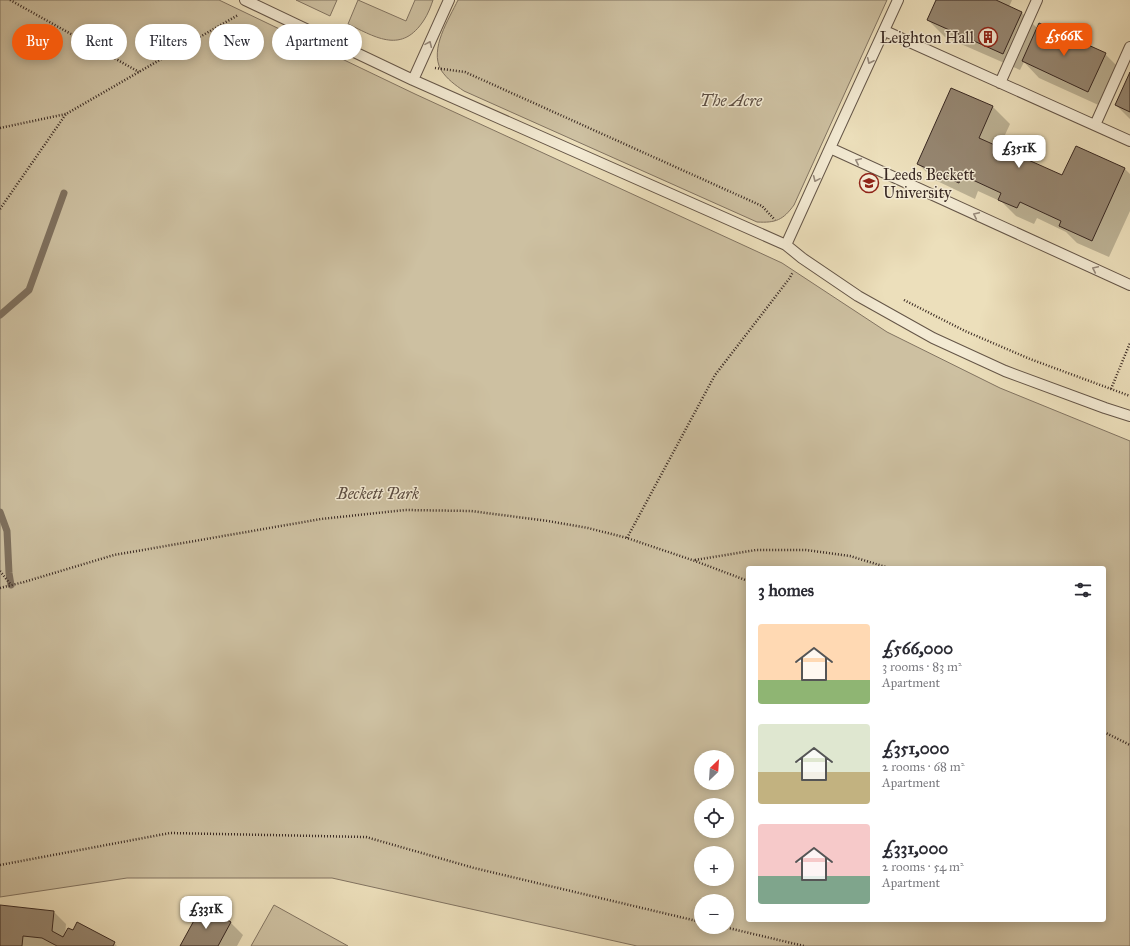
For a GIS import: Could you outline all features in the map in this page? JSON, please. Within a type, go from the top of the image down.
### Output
[{"type":"lane","points":[[244,0],[413,80],[788,241],[802,258],[858,296],[933,338],[1005,371],[1130,416]]},
{"type":"lane","points":[[413,80],[449,0]]},
{"type":"lane","points":[[788,241],[898,0]]},
{"type":"lane","points":[[1000,83],[1038,0]]},
{"type":"lane","points":[[885,31],[1130,141]]},
{"type":"lane","points":[[1095,126],[1130,47]]},
{"type":"lane","points":[[830,148],[1130,285]]},
{"type":"path","points":[[10,0],[139,72]]},
{"type":"path","points":[[0,128],[66,114],[255,5]]},
{"type":"path","points":[[419,66],[465,72],[762,206],[788,241]]},
{"type":"path","points":[[0,209],[66,114]]},
{"type":"path","points":[[626,538],[715,375],[789,279],[802,258]]},
{"type":"path","points":[[902,299],[965,331],[1030,358],[1130,396]]},
{"type":"path","points":[[1111,389],[1130,343]]},
{"type":"path","points":[[0,588],[114,556],[321,519],[405,510],[471,511],[588,528],[626,538],[695,561],[746,580]]},
{"type":"path","points":[[695,561],[756,550],[806,550],[850,556],[882,566]]},
{"type":"path","points":[[0,572],[11,586]]},
{"type":"path","points":[[1106,733],[1130,745]]},
{"type":"path","points":[[0,865],[170,833],[366,837],[474,868],[694,920]]},
{"type":"path","points":[[734,929],[804,946]]},
{"type":"green space","name":"Beckett Park","points":[[0,0],[219,0],[272,25],[272,60],[344,60],[782,263],[887,332],[1000,388],[1130,441],[1130,946],[637,946],[332,878],[127,878],[0,897]]},
{"type":"green space","points":[[296,0],[337,0],[330,16]]},
{"type":"green space","points":[[358,0],[406,21],[415,0],[433,0],[425,18],[416,31],[407,37],[398,40],[379,38],[369,34],[362,31],[362,24],[348,24]]},
{"type":"green space","name":"The Acre","points":[[458,0],[887,0],[794,205],[778,220],[757,222],[464,91],[457,86],[441,70],[437,53],[442,34]]},
{"type":"green space","points":[[274,905],[348,946],[251,946]]},
{"type":"building","name":"Leighton Hall","points":[[936,0],[996,0],[1022,12],[1003,54],[927,20]]},
{"type":"building","points":[[1039,23],[1106,53],[1088,92],[1022,61]]},
{"type":"building","points":[[1130,72],[1130,112],[1115,105]]},
{"type":"building","points":[[951,88],[993,106],[979,138],[1062,175],[1076,146],[1125,168],[1092,241],[1059,226],[1061,221],[1020,202],[1017,208],[998,200],[1001,193],[962,175],[959,183],[917,164]]},
{"type":"building","points":[[0,905],[54,911],[52,931],[63,937],[68,928],[73,930],[77,922],[115,942],[113,946],[57,946],[42,938],[23,936],[22,946],[0,946]]},
{"type":"building","points":[[202,906],[231,922],[218,946],[180,946]]},
{"type":"waterway","points":[[0,315],[29,290],[64,193]]},
{"type":"waterway","points":[[0,512],[7,531],[11,585]]},
{"type":"place","name":"Leighton Hall","points":[[988,37]]},
{"type":"place","name":"Leeds Beckett University","points":[[869,183]]}]
